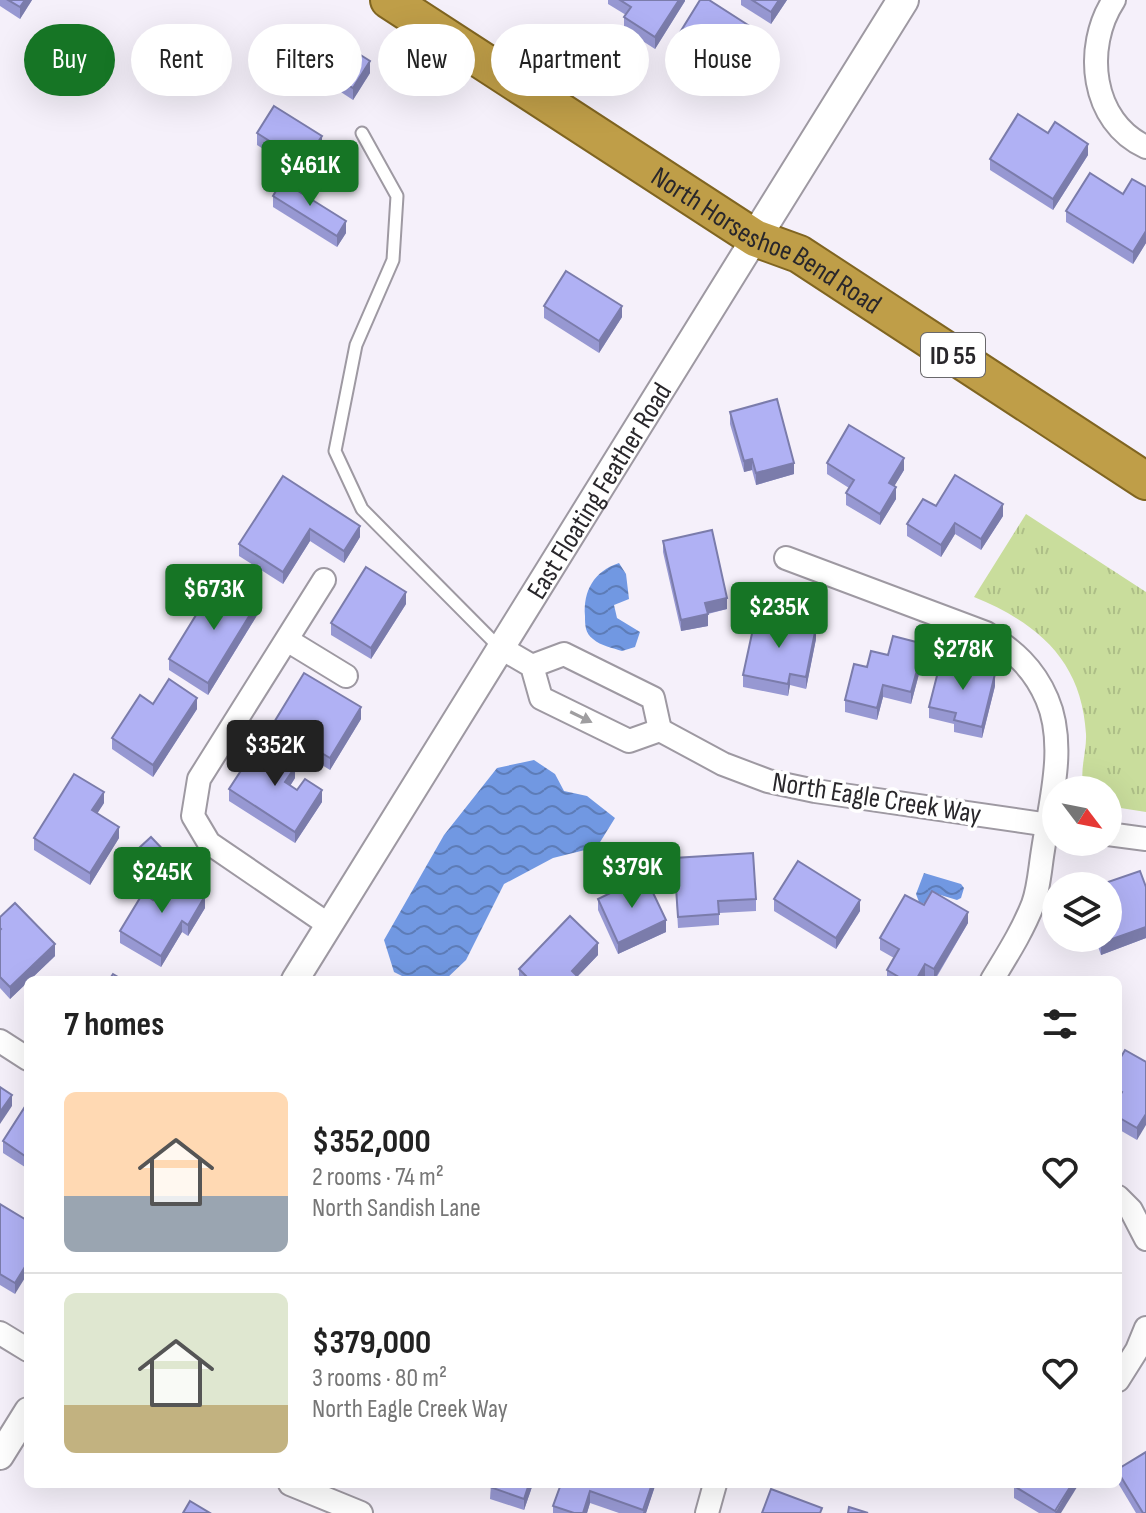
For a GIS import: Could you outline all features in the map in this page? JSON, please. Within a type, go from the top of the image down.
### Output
[{"type":"highway","name":"North Horseshoe Bend Road","points":[[389,0],[755,238],[799,254],[1146,481]]},
{"type":"main road","name":"East Floating Feather Road","points":[[755,238],[903,0]]},
{"type":"street","points":[[1114,0],[1103,17],[1094,64],[1100,94],[1112,119],[1130,140],[1146,147]]},
{"type":"street","name":"East Floating Feather Road","points":[[297,976],[755,238]]},
{"type":"street","points":[[786,558],[986,633],[1012,650],[1034,673],[1048,701],[1056,731],[1054,776]]},
{"type":"street","points":[[324,580],[199,779],[193,816],[209,843],[329,925]]},
{"type":"street","points":[[287,640],[346,676]]},
{"type":"street","points":[[501,648],[532,666],[541,698],[629,741],[660,730],[653,698],[564,654],[532,666]]},
{"type":"street","name":"North Eagle Creek Way","points":[[660,730],[723,764],[768,781],[815,791],[1042,824]]},
{"type":"street","points":[[1122,836],[1146,839]]},
{"type":"street","points":[[994,976],[1020,935],[1035,900],[1044,856]]},
{"type":"street","points":[[0,1041],[24,1056]]},
{"type":"street","points":[[1122,1201],[1131,1210],[1146,1239]]},
{"type":"street","points":[[1122,1374],[1146,1328]]},
{"type":"street","points":[[0,1333],[24,1348]]},
{"type":"street","points":[[0,1456],[24,1417]]},
{"type":"street","points":[[300,1488],[361,1513]]},
{"type":"street","points":[[707,1513],[714,1488]]},
{"type":"lane","points":[[362,133],[397,196],[393,260],[356,345],[335,451],[362,509],[501,648]]},
{"type":"green space","points":[[1026,514],[1146,592],[1146,812],[1122,808],[1122,776],[1082,776],[1086,734],[1083,708],[1066,665],[1037,633],[997,607],[974,597]]},
{"type":"water","points":[[619,563],[626,574],[629,599],[614,605],[617,618],[640,632],[635,647],[622,651],[593,639],[585,623],[588,590],[603,571]]},
{"type":"water","points":[[534,760],[555,774],[564,791],[587,796],[615,818],[597,847],[553,858],[504,884],[466,960],[449,976],[402,976],[394,972],[384,940],[444,835],[497,768]]},
{"type":"water","points":[[924,873],[961,884],[964,888],[961,898],[957,900],[934,893],[925,904],[919,902],[916,894]]},
{"type":"building","points":[[8,0],[25,0],[20,7]]},
{"type":"building","points":[[620,0],[679,0],[655,37],[649,33],[649,24],[635,24],[624,17],[631,7]]},
{"type":"building","points":[[700,0],[709,0],[746,24],[685,24]]},
{"type":"building","points":[[752,0],[779,0],[771,12]]},
{"type":"building","points":[[362,56],[370,61],[362,74]]},
{"type":"building","points":[[274,106],[322,136],[304,163],[257,133]]},
{"type":"building","points":[[1018,114],[1048,133],[1055,122],[1088,144],[1053,199],[990,159]]},
{"type":"building","points":[[1090,173],[1123,194],[1132,179],[1146,187],[1146,231],[1133,252],[1066,211]]},
{"type":"building","points":[[282,181],[346,221],[337,236],[273,196]]},
{"type":"building","points":[[566,271],[622,306],[599,341],[544,306]]},
{"type":"building","points":[[777,399],[794,463],[756,473],[752,459],[744,461],[730,412]]},
{"type":"building","points":[[849,425],[904,458],[889,483],[896,487],[880,514],[846,493],[854,480],[827,463]]},
{"type":"building","points":[[955,475],[1003,504],[981,539],[955,523],[941,545],[907,524],[923,499],[936,506]]},
{"type":"building","points":[[283,476],[360,526],[344,551],[310,529],[283,572],[239,544]]},
{"type":"building","points":[[712,530],[727,598],[705,603],[708,614],[681,620],[663,541]]},
{"type":"building","points":[[366,567],[406,592],[371,648],[331,623]]},
{"type":"building","points":[[226,580],[259,600],[208,683],[169,659],[201,607],[207,611]]},
{"type":"building","points":[[756,615],[816,627],[806,677],[790,674],[788,684],[743,675]]},
{"type":"building","points":[[893,636],[924,644],[911,692],[883,685],[877,708],[845,700],[854,664],[867,667],[871,651],[888,655]]},
{"type":"building","points":[[941,660],[995,674],[982,727],[954,720],[956,713],[929,707]]},
{"type":"building","points":[[304,673],[361,707],[330,758],[273,724]]},
{"type":"building","points":[[169,679],[197,698],[153,765],[112,738],[140,695],[153,704]]},
{"type":"building","points":[[259,743],[295,767],[285,782],[297,790],[305,779],[322,790],[295,832],[229,789]]},
{"type":"building","points":[[74,774],[104,792],[92,810],[119,827],[90,873],[34,838]]},
{"type":"building","points":[[151,837],[172,859],[148,882],[127,859]]},
{"type":"building","points":[[753,853],[756,899],[718,901],[719,914],[678,917],[674,858]]},
{"type":"building","points":[[798,861],[860,900],[836,938],[774,899]]},
{"type":"building","points":[[1140,871],[1146,887],[1146,927],[1122,936],[1122,877]]},
{"type":"building","points":[[168,874],[205,896],[188,925],[182,921],[161,956],[120,931],[143,893],[153,900]]},
{"type":"building","points":[[645,876],[666,920],[618,943],[598,899]]},
{"type":"building","points":[[932,891],[968,912],[934,969],[925,964],[918,976],[897,976],[887,970],[899,949],[880,938],[905,895],[924,905]]},
{"type":"building","points":[[15,903],[55,944],[10,987],[0,977],[0,917]]},
{"type":"building","points":[[570,916],[598,943],[572,971],[577,976],[526,976],[519,969]]},
{"type":"building","points":[[1125,1050],[1146,1062],[1146,1114],[1137,1128],[1122,1119],[1122,1055]]},
{"type":"building","points":[[0,1087],[12,1095],[0,1112]]},
{"type":"building","points":[[24,1108],[24,1155],[3,1141]]},
{"type":"building","points":[[0,1204],[24,1219],[24,1268],[15,1283],[0,1274]]},
{"type":"building","points":[[1146,1452],[1146,1513],[1143,1513],[1122,1479],[1122,1467]]},
{"type":"building","points":[[493,1488],[528,1488],[524,1499]]},
{"type":"building","points":[[560,1488],[651,1488],[643,1510],[590,1491],[583,1513],[553,1506]]},
{"type":"building","points":[[1017,1488],[1069,1488],[1055,1511]]},
{"type":"building","points":[[771,1489],[822,1508],[820,1513],[762,1513]]},
{"type":"building","points":[[190,1501],[210,1513],[183,1513]]},
{"type":"building","points":[[849,1507],[868,1513],[848,1513]]}]
